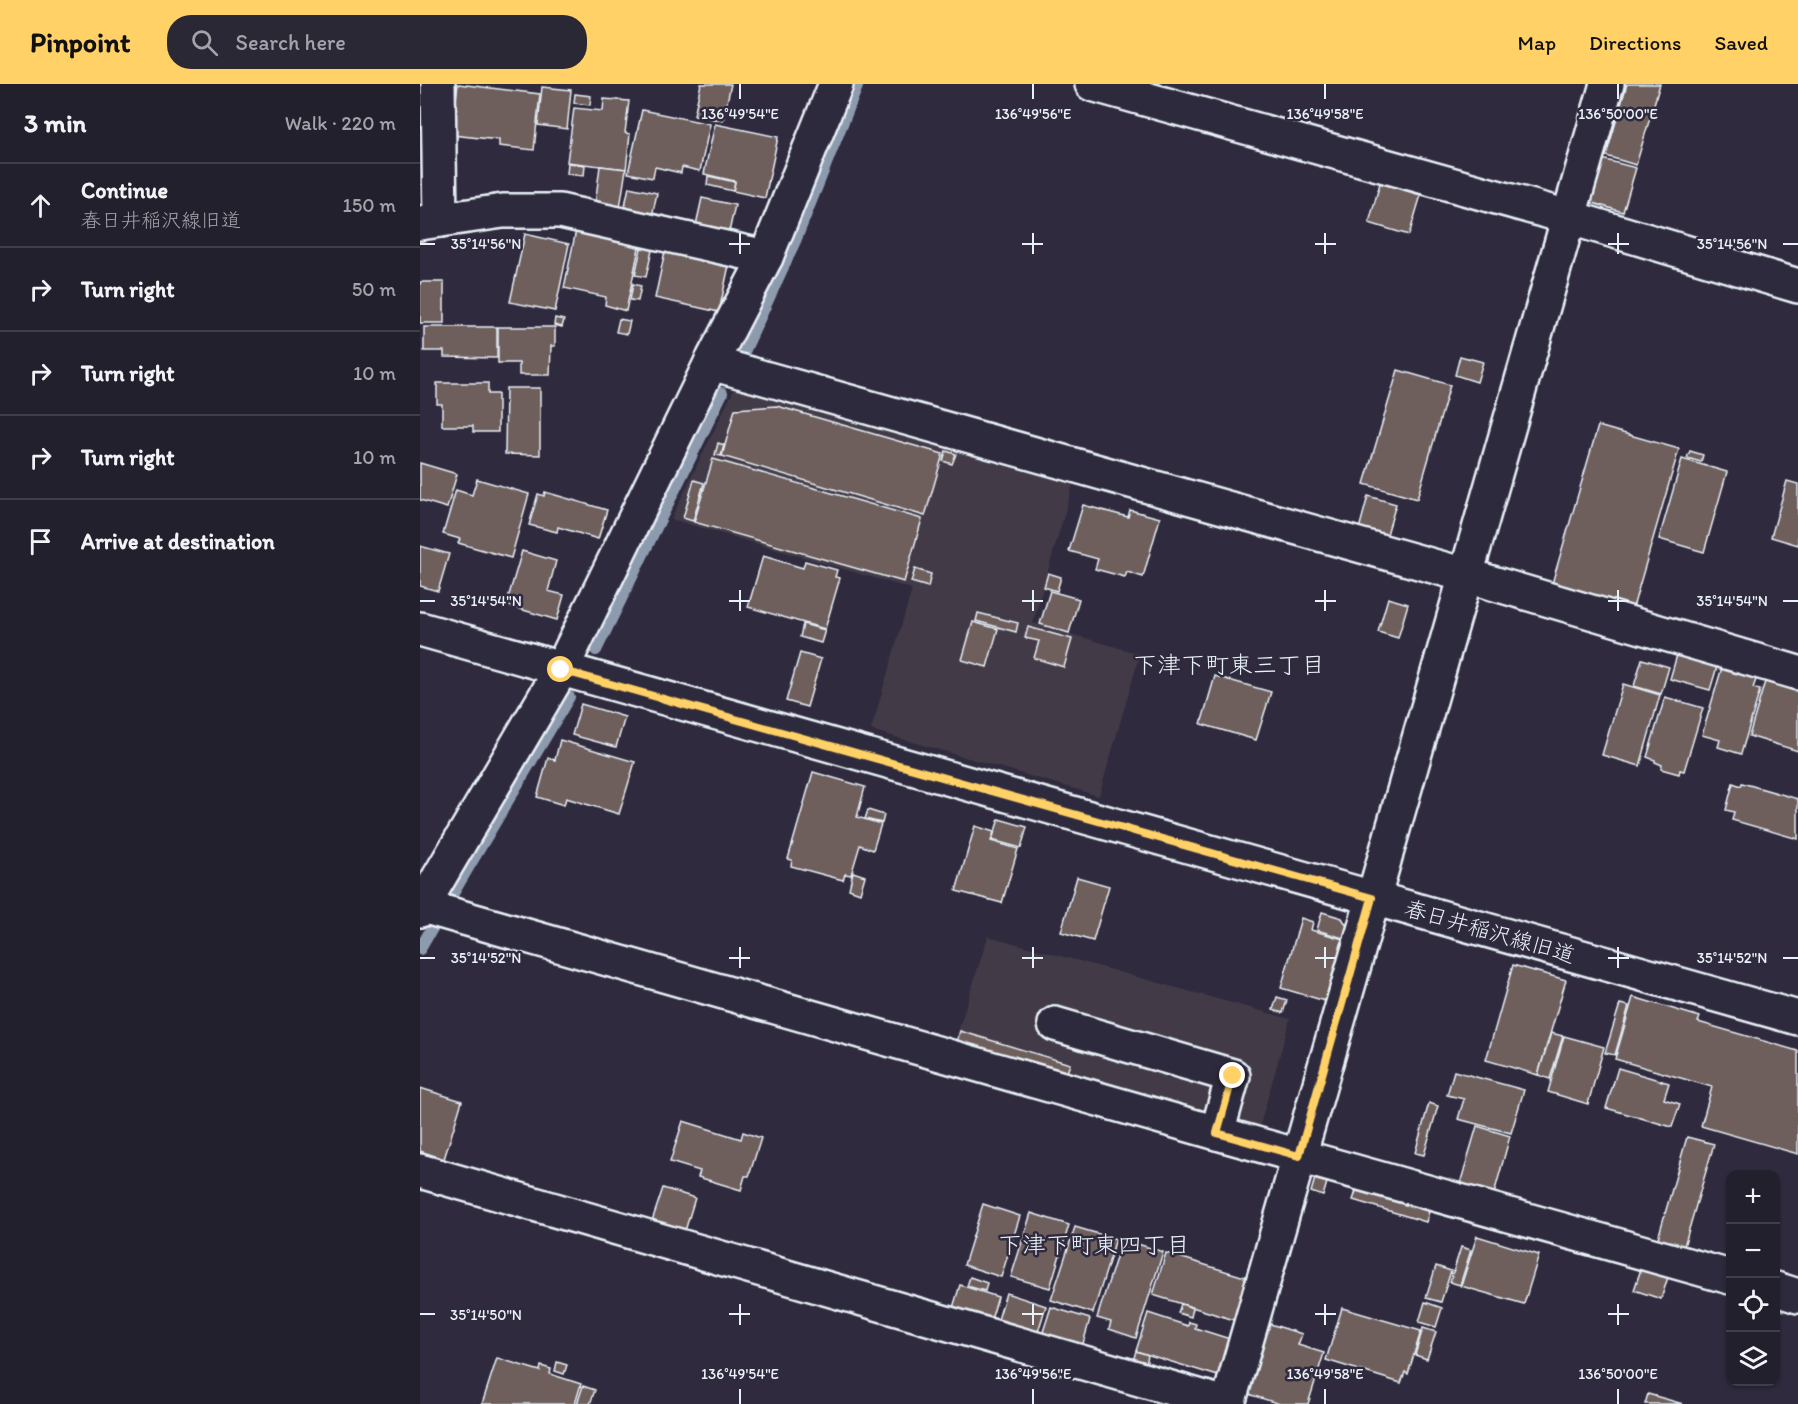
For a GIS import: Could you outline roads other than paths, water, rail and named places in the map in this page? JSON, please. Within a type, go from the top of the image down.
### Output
[{"type":"street","points":[[438,84],[430,221],[504,211],[560,211],[766,257]]},
{"type":"street","points":[[836,84],[766,257],[711,363],[561,670],[421,908],[1726,1276]]},
{"type":"street","points":[[1092,84],[1568,218],[1798,286]]},
{"type":"street","points":[[420,1171],[1227,1404],[1607,84]]},
{"type":"street","points":[[711,363],[1465,575],[1798,673]]},
{"type":"street","name":"春日井稲沢線旧道","points":[[420,629],[1798,1018]]},
{"type":"street","points":[[1055,1024],[1233,1076],[1217,1133]]},
{"type":"street","points":[[1780,1290],[1798,1296]]},
{"type":"waterway","points":[[742,356],[795,241],[858,84]]},
{"type":"waterway","points":[[596,650],[722,393]]},
{"type":"waterway","points":[[449,900],[569,697]]},
{"type":"waterway","points":[[420,949],[434,925]]},
{"type":"district","name":"下津下町東三丁目","points":[[1229,665]]},
{"type":"district","name":"下津下町東四丁目","points":[[1094,1245]]}]
